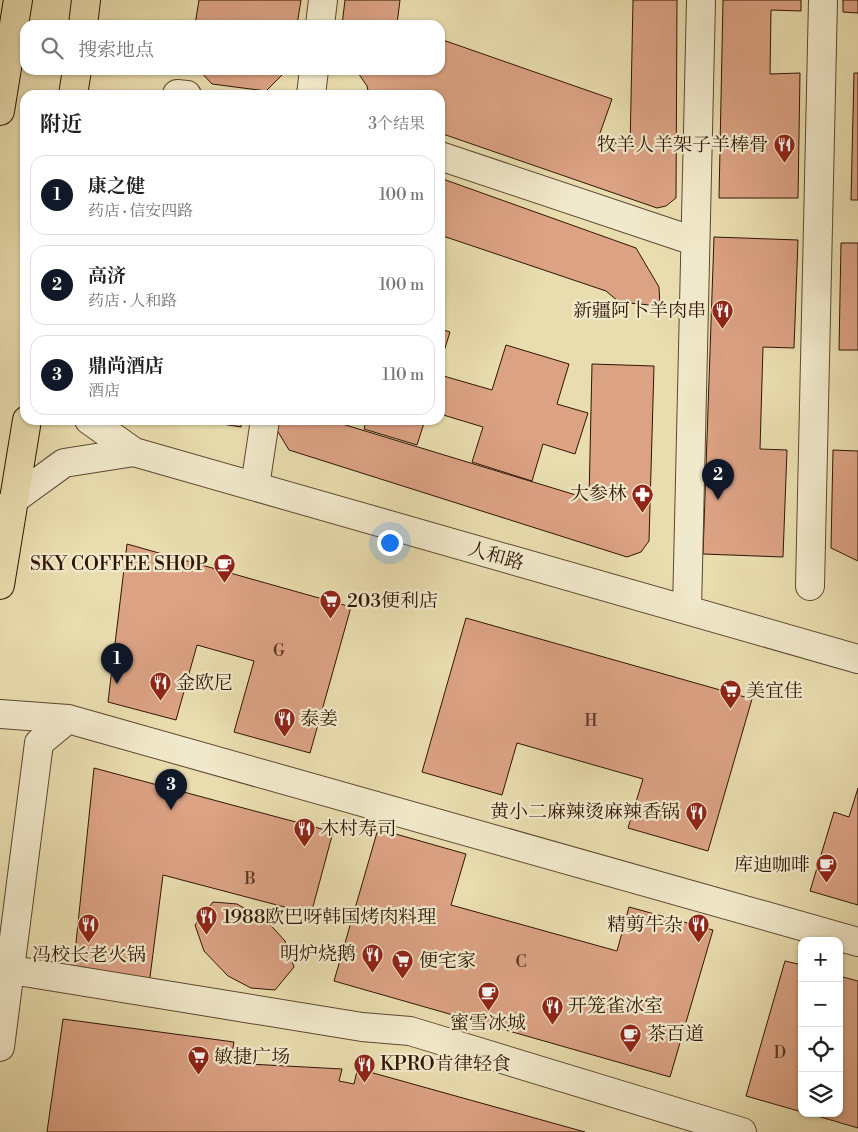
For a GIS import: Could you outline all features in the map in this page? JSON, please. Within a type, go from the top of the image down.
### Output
[{"type":"main road","points":[[0,111],[6,40],[18,0]]},
{"type":"main road","points":[[84,20],[86,0]]},
{"type":"main road","points":[[74,90],[76,75]]},
{"type":"main road","points":[[0,585],[26,425]]},
{"type":"street","points":[[321,20],[323,0]]},
{"type":"street","points":[[687,610],[701,0]]},
{"type":"street","points":[[810,586],[823,0]]},
{"type":"street","points":[[312,90],[313,75]]},
{"type":"street","points":[[445,158],[694,241]]},
{"type":"street","points":[[96,425],[134,452]]},
{"type":"street","points":[[255,486],[264,425]]},
{"type":"street","points":[[13,500],[64,463],[134,452]]},
{"type":"street","name":"人和路","points":[[134,452],[858,659]]},
{"type":"street","points":[[0,714],[68,719],[858,942]]},
{"type":"street","points":[[0,1047],[5,969],[40,743],[68,719]]},
{"type":"street","points":[[5,969],[362,1027],[410,1031],[742,1132]]},
{"type":"building","points":[[199,0],[301,0],[298,20],[196,20]]},
{"type":"building","points":[[345,0],[400,0],[398,20],[343,20]]},
{"type":"building","points":[[633,0],[677,0],[676,198],[666,206],[657,208],[445,135],[445,90],[368,90],[359,75],[445,75],[445,41],[612,99],[599,136],[630,149]]},
{"type":"building","points":[[723,0],[801,0],[801,11],[771,10],[770,74],[800,73],[798,198],[719,198]]},
{"type":"building","points":[[843,0],[858,0],[858,13],[843,12]]},
{"type":"building","points":[[854,73],[858,73],[858,200],[851,200]]},
{"type":"building","points":[[204,75],[282,75],[267,90],[212,84]]},
{"type":"building","points":[[445,180],[636,248],[659,287],[660,306],[619,302],[606,291],[445,237]]},
{"type":"building","points":[[714,237],[798,240],[794,348],[763,347],[760,449],[787,450],[783,557],[703,554]]},
{"type":"building","points":[[841,243],[858,243],[858,350],[839,350]]},
{"type":"building","points":[[445,330],[450,332],[445,348]]},
{"type":"building","points":[[506,345],[569,364],[557,404],[588,413],[575,454],[543,444],[532,481],[472,462],[483,427],[445,416],[445,376],[492,390]]},
{"type":"building","points":[[592,364],[654,366],[649,541],[641,552],[627,557],[289,450],[277,430],[278,425],[345,425],[589,499]]},
{"type":"building","points":[[365,425],[423,425],[417,445],[364,429]]},
{"type":"building","points":[[833,450],[858,451],[858,561],[831,548]]},
{"type":"building","points":[[127,544],[351,607],[310,753],[234,732],[254,661],[197,645],[176,720],[108,702]]},
{"type":"building","points":[[466,618],[752,699],[708,851],[628,828],[643,779],[517,743],[502,795],[422,772]]},
{"type":"building","points":[[94,768],[333,832],[311,914],[163,875],[149,985],[73,972]]},
{"type":"building","points":[[858,788],[858,905],[810,891],[834,812],[849,817]]},
{"type":"building","points":[[378,829],[466,854],[451,905],[617,951],[629,907],[713,930],[670,1077],[334,981]]},
{"type":"building","points":[[213,902],[237,904],[267,921],[285,941],[294,967],[275,990],[251,988],[228,976],[204,951],[195,925]]},
{"type":"building","points":[[785,961],[798,964],[798,1111],[746,1096]]},
{"type":"building","points":[[843,977],[858,981],[858,1128],[821,1117],[843,1117]]},
{"type":"building","name":"敏捷广场","points":[[63,1019],[234,1042],[230,1063],[342,1069],[339,1081],[354,1084],[357,1071],[366,1071],[585,1132],[47,1132]]},
{"type":"place","name":"牧羊人羊架子羊棒骨","points":[[784,164]]},
{"type":"place","name":"新疆阿卜羊肉串","points":[[722,330]]},
{"type":"place","name":"高济","points":[[718,500]]},
{"type":"place","name":"大参林","points":[[643,513]]},
{"type":"place","name":"SKY COFFEE SHOP","points":[[224,583]]},
{"type":"place","name":"203便利店","points":[[331,620]]},
{"type":"place","name":"康之健","points":[[117,684]]},
{"type":"place","name":"金欧尼","points":[[160,702]]},
{"type":"place","name":"美宜佳","points":[[730,710]]},
{"type":"place","name":"泰姜","points":[[284,738]]},
{"type":"place","name":"鼎尚酒店","points":[[171,810]]},
{"type":"place","name":"黄小二麻辣烫麻辣香锅","points":[[696,831]]},
{"type":"place","name":"木村寿司","points":[[304,848]]},
{"type":"place","name":"库迪咖啡","points":[[826,884]]},
{"type":"place","name":"1988欧巴呀韩国烤肉料理","points":[[207,936]]},
{"type":"place","name":"冯校长老火锅","points":[[89,943]]},
{"type":"place","name":"精剪牛杂","points":[[699,944]]},
{"type":"place","name":"明炉烧鹅","points":[[372,973]]},
{"type":"place","name":"便宅家","points":[[403,980]]},
{"type":"place","name":"蜜雪冰城","points":[[488,1011]]},
{"type":"place","name":"开笼雀冰室","points":[[552,1025]]},
{"type":"place","name":"茶百道","points":[[631,1053]]},
{"type":"place","name":"敏捷广场","points":[[198,1076]]},
{"type":"place","name":"KPRO肯律轻食","points":[[364,1083]]}]
